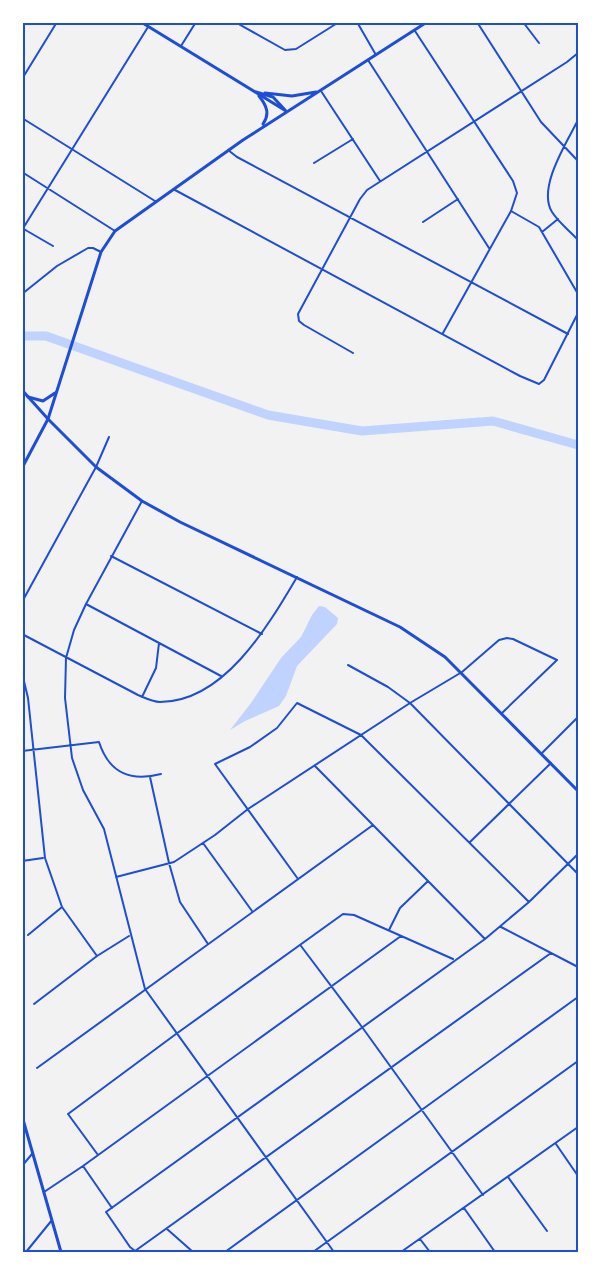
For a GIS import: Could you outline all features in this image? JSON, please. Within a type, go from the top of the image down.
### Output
[{"type":"main road","points":[[141,22],[286,111]]},
{"type":"main road","points":[[22,468],[48,419],[101,252],[115,231],[286,111],[427,22]]},
{"type":"main road","points":[[254,91],[292,96],[321,91]]},
{"type":"main road","points":[[265,93],[281,104],[286,111]]},
{"type":"main road","points":[[259,96],[267,111],[265,122],[260,129]]},
{"type":"main road","points":[[22,390],[96,468],[142,501],[180,522],[408,631],[439,651],[579,791]]},
{"type":"main road","points":[[28,397],[43,401],[57,392]]},
{"type":"main road","points":[[22,1116],[61,1252]]},
{"type":"street","points":[[22,79],[57,22]]},
{"type":"street","points":[[181,46],[196,22]]},
{"type":"street","points":[[235,22],[285,50],[296,49],[339,22]]},
{"type":"street","points":[[357,22],[376,55]]},
{"type":"street","points":[[477,22],[542,122],[579,161]]},
{"type":"street","points":[[523,22],[539,43]]},
{"type":"street","points":[[53,246],[23,229],[148,27]]},
{"type":"street","points":[[414,30],[516,186],[517,193],[510,211],[443,333]]},
{"type":"street","points":[[353,353],[300,321],[298,314],[363,195],[579,53]]},
{"type":"street","points":[[368,60],[489,248]]},
{"type":"street","points":[[321,91],[380,182]]},
{"type":"street","points":[[22,118],[155,201]]},
{"type":"street","points":[[579,120],[554,169],[548,190],[551,210],[579,240]]},
{"type":"street","points":[[314,163],[353,139]]},
{"type":"street","points":[[228,150],[237,157],[568,334]]},
{"type":"street","points":[[22,172],[115,231]]},
{"type":"street","points":[[172,189],[520,376],[539,384],[544,380],[568,334],[577,322],[579,313]]},
{"type":"street","points":[[423,222],[458,199]]},
{"type":"street","points":[[510,211],[530,221],[542,232],[579,294]]},
{"type":"street","points":[[542,232],[558,219]]},
{"type":"street","points":[[22,294],[57,266],[88,248],[101,252]]},
{"type":"street","points":[[22,602],[96,468],[109,438]]},
{"type":"street","points":[[142,501],[74,630],[66,658],[65,698],[70,744],[80,783],[104,829],[145,989],[334,1252]]},
{"type":"street","points":[[111,556],[262,634]]},
{"type":"street","points":[[22,634],[142,697],[157,702],[180,700],[208,688],[254,645],[297,577]]},
{"type":"street","points":[[86,604],[221,676]]},
{"type":"street","points":[[116,877],[169,863],[203,843],[248,809],[410,703],[462,672],[502,639],[513,639],[557,660],[502,713]]},
{"type":"street","points":[[142,697],[156,668],[159,643]]},
{"type":"street","points":[[348,665],[388,687],[410,703],[579,874]]},
{"type":"street","points":[[22,673],[28,698],[45,858],[62,908],[97,956]]},
{"type":"street","points":[[298,879],[215,764],[249,747],[277,728],[297,703],[361,735],[529,902]]},
{"type":"street","points":[[542,753],[579,717]]},
{"type":"street","points":[[22,751],[99,742],[103,754],[117,770],[129,777],[150,777],[161,774]]},
{"type":"street","points":[[470,842],[551,763]]},
{"type":"street","points":[[315,766],[485,939]]},
{"type":"street","points":[[150,777],[180,902],[207,945]]},
{"type":"street","points":[[37,1068],[373,825]]},
{"type":"street","points":[[203,843],[252,911]]},
{"type":"street","points":[[551,953],[135,1251],[106,1212],[501,927],[579,854]]},
{"type":"street","points":[[22,861],[45,858]]},
{"type":"street","points":[[389,930],[400,908],[428,880]]},
{"type":"street","points":[[28,935],[62,908]]},
{"type":"street","points":[[98,1155],[68,1114],[343,914],[354,915],[455,960]]},
{"type":"street","points":[[501,927],[579,967]]},
{"type":"street","points":[[34,1004],[97,956],[130,936]]},
{"type":"street","points":[[44,1192],[401,936]]},
{"type":"street","points":[[301,946],[483,1195]]},
{"type":"street","points":[[225,1252],[579,997]]},
{"type":"street","points":[[313,1252],[579,1061]]},
{"type":"street","points":[[401,1252],[579,1127]]},
{"type":"street","points":[[556,1143],[579,1176]]},
{"type":"street","points":[[22,1166],[34,1152]]},
{"type":"street","points":[[83,1166],[112,1208]]},
{"type":"street","points":[[508,1177],[547,1231]]},
{"type":"street","points":[[464,1208],[495,1252]]},
{"type":"street","points":[[26,1252],[52,1220]]},
{"type":"street","points":[[167,1229],[193,1252]]},
{"type":"street","points":[[420,1239],[430,1252]]},
{"type":"water","points":[[319,606],[325,607],[338,618],[337,624],[297,666],[286,696],[279,706],[230,730],[281,658],[301,637]]},
{"type":"waterway","points":[[22,336],[46,336],[268,415],[362,431],[493,421],[578,445]]}]
